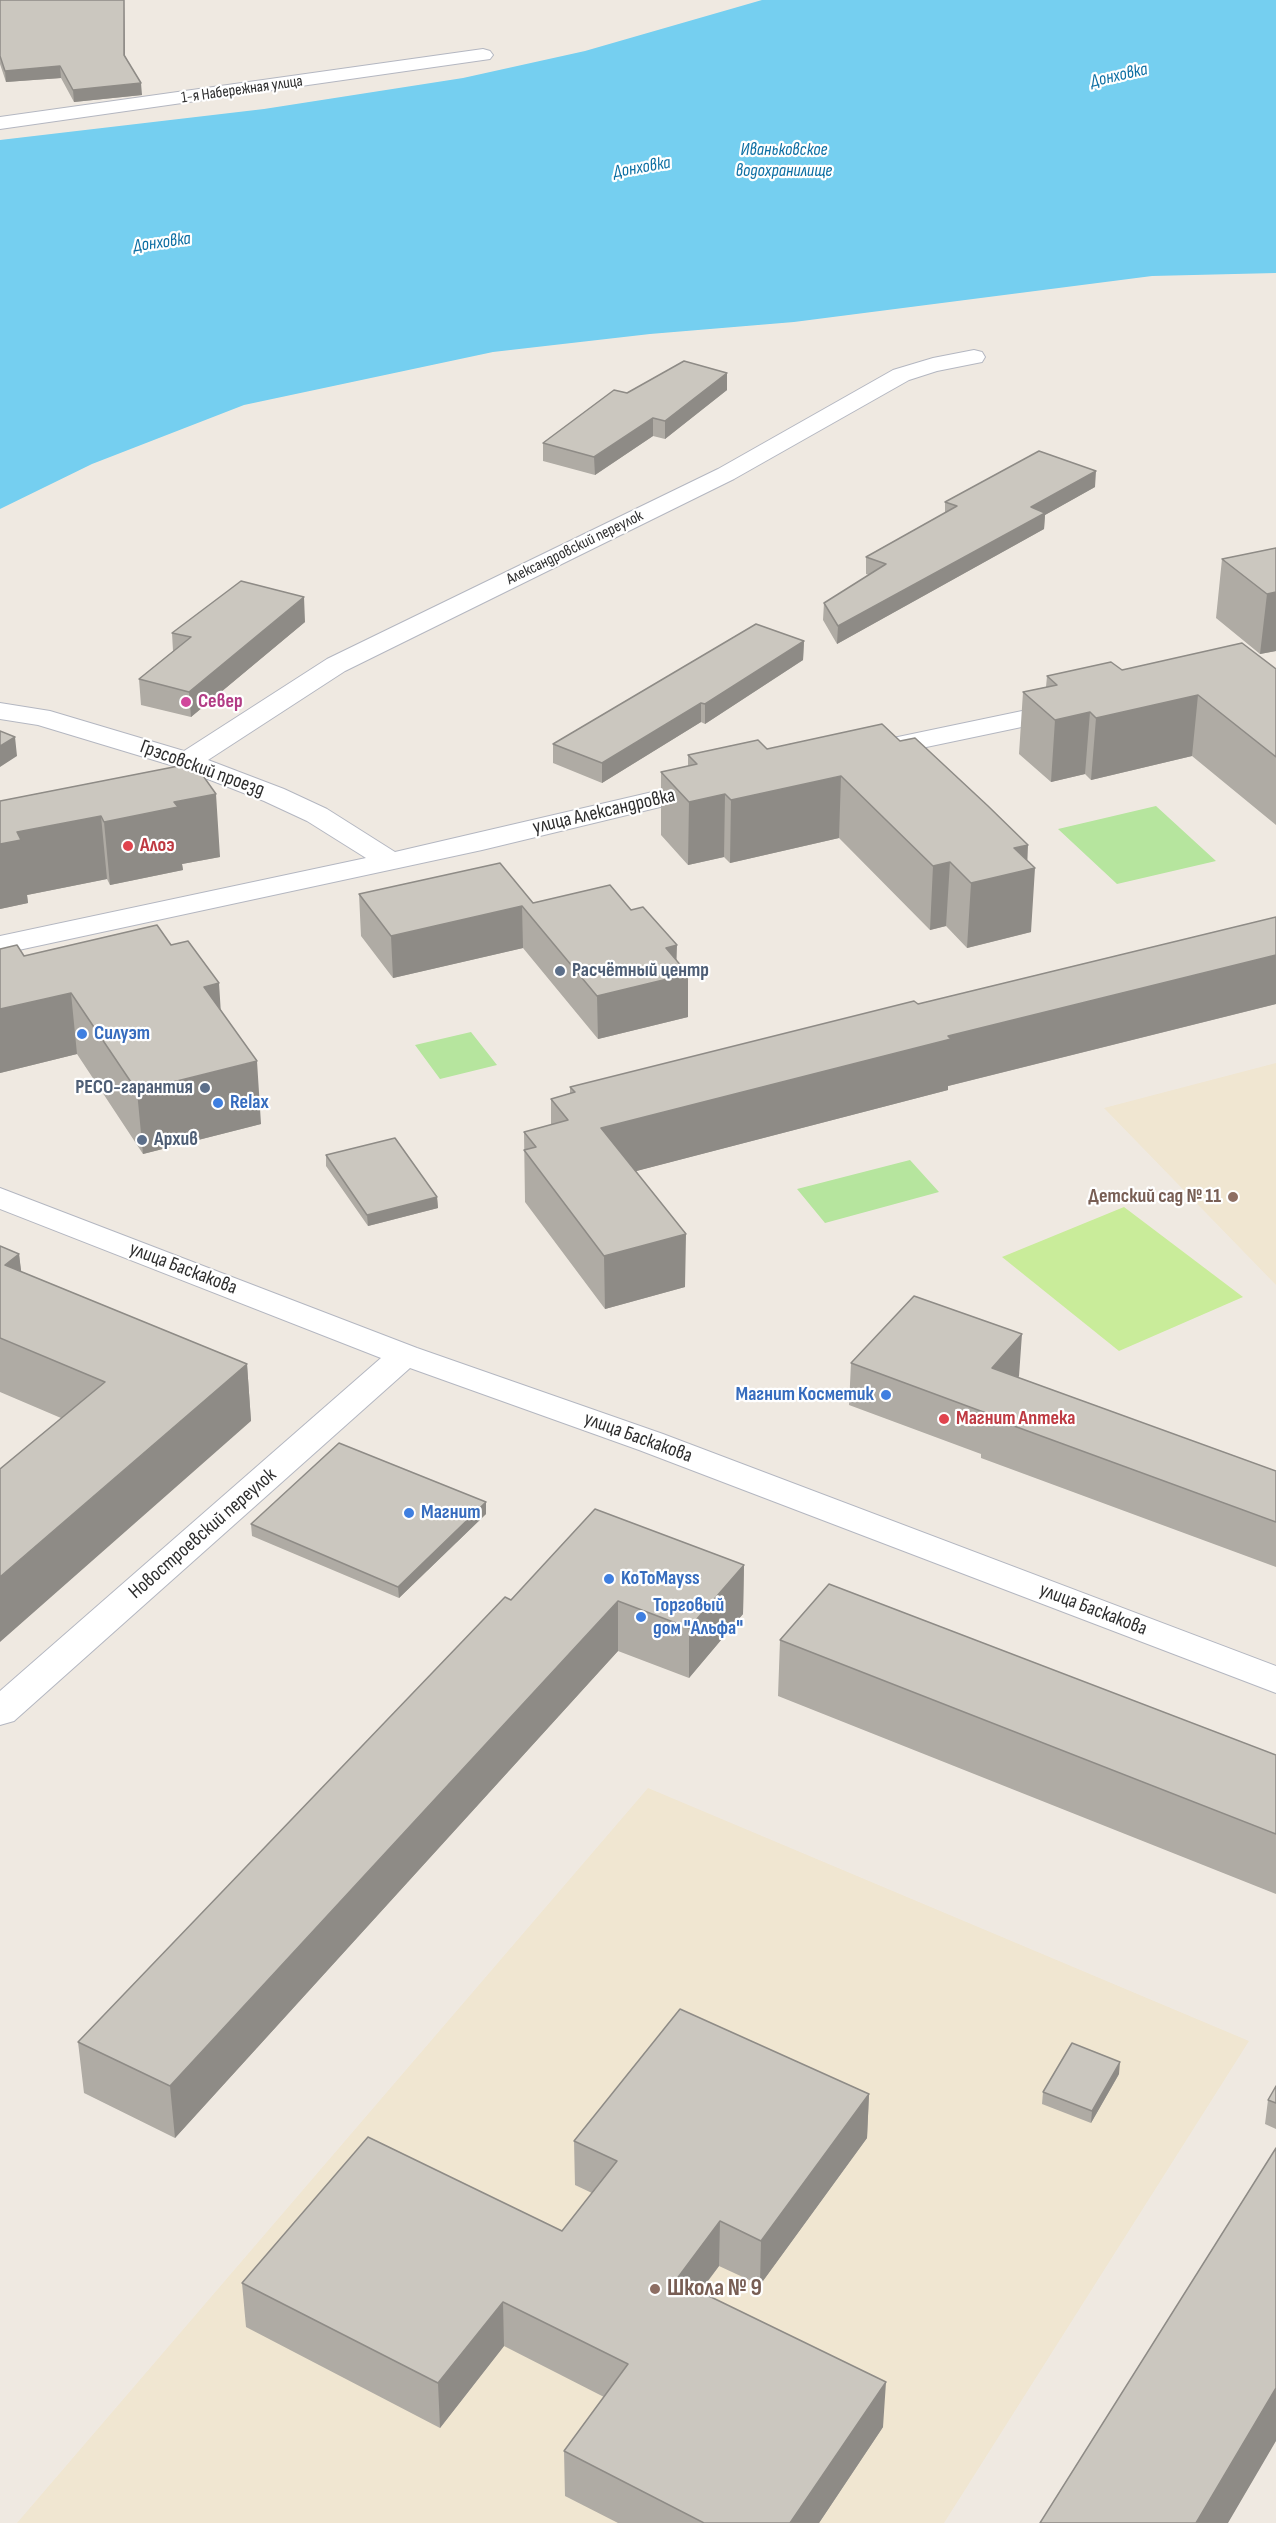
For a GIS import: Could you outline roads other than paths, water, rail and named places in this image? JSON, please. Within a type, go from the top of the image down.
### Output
[{"type":"street","name":"1-я Набережная улица","points":[[0,123],[483,55]]},
{"type":"street","name":"Александровский переулок","points":[[187,761],[336,665],[726,474],[901,375],[933,365],[974,357]]},
{"type":"street","points":[[854,754],[1088,705]]},
{"type":"street","name":"Грэсовский проезд","points":[[0,711],[41,717],[187,761],[274,795],[316,815],[390,861]]},
{"type":"street","name":"улица Александровка","points":[[0,945],[482,842],[726,783]]},
{"type":"street","name":"улица Баскакова","points":[[0,1198],[405,1355],[741,1476],[1276,1680]]},
{"type":"street","name":"Новостроевский переулок","points":[[0,1712],[405,1355]]},
{"type":"water","name":"Иваньковское водохранилище","points":[[762,0],[1276,0],[1276,273],[1152,276],[794,322],[650,334],[493,352],[244,405],[92,464],[0,509],[0,140],[264,109],[463,78],[585,51]]},
{"type":"place","name":"Север","points":[[186,702]]},
{"type":"place","name":"Алоэ","points":[[128,846]]},
{"type":"place","name":"Расчётный центр","points":[[560,971]]},
{"type":"place","name":"Силуэт","points":[[82,1034]]},
{"type":"place","name":"РЕСО-гарантия","points":[[205,1088]]},
{"type":"place","name":"Relax","points":[[218,1103]]},
{"type":"place","name":"Архив","points":[[142,1140]]},
{"type":"place","name":"Детский сад № 11","points":[[1233,1197]]},
{"type":"place","name":"Магнит Косметик","points":[[886,1395]]},
{"type":"place","name":"Магнит Аптека","points":[[944,1419]]},
{"type":"place","name":"Магнит","points":[[409,1513]]},
{"type":"place","name":"KoToMayss","points":[[609,1579]]},
{"type":"place","name":"Торговый дом \"Альфа\"","points":[[641,1617]]},
{"type":"place","name":"Школа № 9","points":[[655,2289]]},
{"type":"water label","name":"Донховка","points":[[1119,76]]},
{"type":"water label","name":"Донховка","points":[[642,168]]},
{"type":"water label","name":"Донховка","points":[[162,243]]}]
